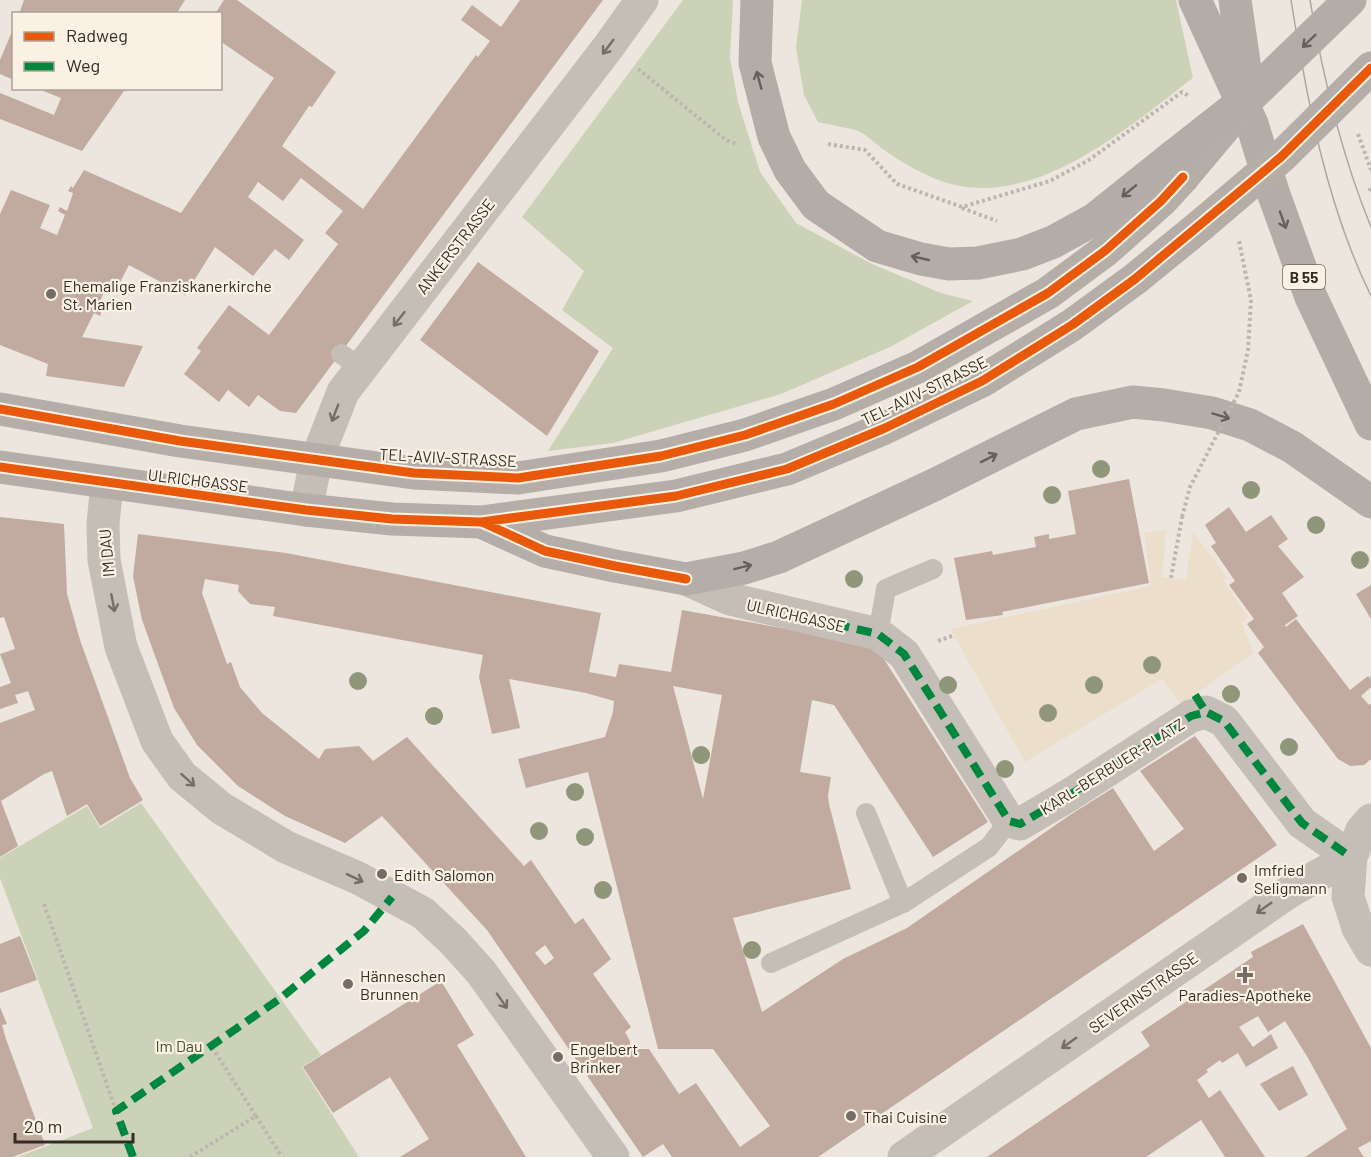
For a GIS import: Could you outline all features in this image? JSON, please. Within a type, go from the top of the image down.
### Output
[{"type":"main road","points":[[757,0],[754,63],[774,137],[790,170],[816,205],[877,246],[921,259],[949,264],[978,263],[1022,254],[1053,242],[1095,219],[1179,166],[1350,0]]},
{"type":"main road","points":[[1195,0],[1252,124]]},
{"type":"main road","name":"B 55","points":[[1235,0],[1252,124],[1274,195],[1311,297],[1371,424]]},
{"type":"main road","name":"TEL-AVIV-STRASSE","points":[[392,519],[481,522],[676,496],[787,469],[885,428],[982,381],[1072,325],[1135,279],[1281,157],[1371,68]]},
{"type":"main road","name":"TEL-AVIV-STRASSE","points":[[316,461],[414,474],[518,478],[660,456],[745,435],[834,404],[918,367],[1038,299],[1106,250],[1161,201],[1179,166]]},
{"type":"main road","points":[[481,522],[545,551],[686,579],[744,568],[779,557],[936,484],[1076,414],[1133,402],[1212,413],[1250,425],[1292,447],[1371,502]]},
{"type":"main road","points":[[0,409],[180,441],[316,461]]},
{"type":"main road","name":"ULRICHGASSE","points":[[0,467],[306,510],[392,519]]},
{"type":"street","name":"ANKERSTRASSE","points":[[306,510],[316,461],[343,392],[351,361],[609,46],[642,0]]},
{"type":"street","name":"IM DAU","points":[[107,483],[103,524],[104,560],[121,647],[157,741],[182,776],[221,808],[286,847],[358,878],[423,913],[481,972],[613,1157]]},
{"type":"street","name":"ULRICHGASSE","points":[[686,579],[730,599],[878,634],[904,654],[1009,821]]},
{"type":"street","name":"KARL-BERBUER-PLATZ","points":[[1009,821],[1020,824],[1071,794],[1191,716],[1206,712],[1224,721],[1302,823],[1351,857]]},
{"type":"street","points":[[1371,820],[1362,830],[1351,857],[1348,897],[1358,928],[1371,950]]},
{"type":"street","name":"SEVERINSTRASSE","points":[[904,1157],[1289,892],[1351,857]]},
{"type":"lane","points":[[878,634],[886,589],[933,569]]},
{"type":"lane","points":[[866,813],[903,903]]},
{"type":"lane","points":[[771,963],[903,903],[989,847],[1009,821]]},
{"type":"path","points":[[609,46],[726,140],[746,147]]},
{"type":"path","points":[[962,207],[1050,181],[1089,160],[1135,129],[1182,92],[1188,95]]},
{"type":"path","points":[[828,144],[865,150],[897,184],[998,221]]},
{"type":"path","points":[[1171,578],[1190,487],[1239,392],[1248,351],[1251,300],[1239,240]]},
{"type":"path","points":[[44,903],[116,1111]]},
{"type":"path","points":[[212,1047],[282,1157]]},
{"type":"path","points":[[190,1157],[256,1116]]},
{"type":"green space","points":[[683,0],[733,0],[730,58],[738,102],[760,172],[796,223],[872,264],[941,293],[973,301],[890,347],[781,394],[613,443],[548,451],[613,348],[562,310],[584,271],[522,217]]},
{"type":"green space","points":[[802,0],[1176,0],[1193,78],[1106,143],[1073,162],[1039,177],[1005,186],[970,187],[936,179],[909,166],[858,131],[818,122],[804,95],[796,48]]},
{"type":"green space","name":"Im Dau","points":[[141,803],[321,1055],[302,1067],[359,1157],[18,1157],[93,1128],[0,878],[0,858],[87,806],[100,828]]},
{"type":"shaded area","points":[[1166,530],[1162,577],[1186,580],[1193,532],[1227,577],[1223,580],[1248,617],[1242,623],[1253,653],[1181,705],[1162,679],[1025,762],[950,629],[1151,586],[1144,533]]},
{"type":"building","points":[[24,0],[185,0],[177,12],[20,12]]},
{"type":"building","points":[[224,0],[237,0],[336,72],[282,146],[363,209],[476,55],[478,57],[490,41],[461,20],[472,5],[501,27],[520,0],[603,0],[296,413],[280,411],[258,395],[249,407],[228,390],[219,402],[184,374],[201,351],[197,348],[229,305],[269,335],[338,244],[325,233],[343,211],[301,178],[283,201],[258,182],[248,197],[304,240],[289,260],[275,249],[253,276],[215,247],[185,295],[129,265],[118,286],[109,281],[97,308],[102,311],[100,316],[94,313],[82,337],[143,346],[124,387],[46,376],[48,364],[0,345],[0,214],[11,190],[50,205],[40,228],[57,235],[65,215],[58,211],[60,207],[67,211],[73,193],[68,191],[71,186],[73,188],[84,170],[181,213],[274,78],[222,42],[222,12],[216,12]]},
{"type":"building","points":[[12,32],[12,79],[0,74],[0,60]]},
{"type":"building","points":[[41,90],[125,90],[82,151],[0,119],[0,93],[54,115],[61,98]]},
{"type":"building","points":[[478,262],[599,351],[547,436],[420,340]]},
{"type":"building","points":[[1129,479],[1149,583],[1002,612],[1003,615],[966,620],[954,558],[992,551],[993,555],[1036,547],[1034,537],[1049,534],[1049,539],[1076,534],[1068,491]]},
{"type":"building","points":[[1229,507],[1246,532],[1271,515],[1288,539],[1278,546],[1304,577],[1282,593],[1298,616],[1285,625],[1286,627],[1296,619],[1350,690],[1368,676],[1371,678],[1371,687],[1361,696],[1369,705],[1371,703],[1371,759],[1364,765],[1350,766],[1338,759],[1258,653],[1264,647],[1247,624],[1254,619],[1229,585],[1235,581],[1211,546],[1216,543],[1205,525]]},
{"type":"building","points":[[0,517],[64,524],[67,594],[80,640],[130,778],[143,800],[100,826],[87,804],[67,816],[52,771],[44,774],[1,801],[18,846],[0,857],[0,723],[35,710],[28,691],[15,695],[18,703],[0,709],[0,687],[11,683],[0,654],[15,649],[4,617],[0,618]]},
{"type":"building","points":[[138,534],[286,553],[601,613],[589,672],[616,677],[619,664],[671,672],[682,610],[875,645],[988,822],[933,857],[834,705],[812,700],[800,772],[831,777],[829,804],[851,889],[733,918],[762,1012],[843,959],[907,928],[1070,815],[1113,788],[1154,851],[1184,829],[1140,771],[1195,736],[1277,845],[818,1157],[672,1157],[663,1144],[643,1157],[487,930],[382,816],[345,843],[285,816],[238,786],[197,745],[174,708],[142,620],[133,576]],"holes":[[[205,579],[239,585],[238,591],[250,604],[275,607],[273,616],[483,655],[479,677],[492,734],[520,728],[509,679],[586,693],[614,701],[605,737],[518,759],[526,788],[588,772],[658,1049],[713,1049],[770,1126],[740,1147],[696,1083],[679,1094],[649,1049],[630,1049],[630,1041],[625,1032],[631,1027],[593,974],[611,959],[583,918],[575,924],[531,860],[524,866],[407,737],[373,761],[359,746],[325,749],[319,759],[262,713],[240,687],[231,662],[227,664],[202,593]],[[673,686],[722,695],[703,799]],[[545,945],[554,958],[545,965],[535,953]]]},
{"type":"building","points":[[1371,585],[1371,619],[1356,594]]},
{"type":"building","points":[[1303,924],[1371,1048],[1371,1141],[1358,1148],[1364,1157],[1305,1157],[1347,1129],[1285,1021],[1268,1032],[1258,1016],[1239,1027],[1253,1047],[1271,1034],[1278,1048],[1246,1067],[1238,1053],[1222,1063],[1220,1060],[1197,1080],[1209,1098],[1220,1090],[1265,1157],[1225,1157],[1201,1120],[1146,1157],[987,1157],[1150,1046],[1141,1032],[1253,957],[1251,952]]},
{"type":"building","points":[[20,936],[37,980],[0,993],[0,944]]},
{"type":"building","points":[[441,981],[474,1035],[457,1045],[526,1157],[400,1157],[429,1139],[390,1077],[333,1113],[303,1067]]},
{"type":"building","points":[[0,1007],[7,1024],[2,1025],[6,1039],[45,1145],[12,1157],[0,1157]]},
{"type":"building","points":[[1293,1066],[1308,1095],[1279,1111],[1260,1084]]},
{"type":"tram line","points":[[1291,0],[1320,151],[1342,225],[1371,296]]},
{"type":"tram line","points":[[1310,0],[1334,115],[1371,227]]},
{"type":"marked path","points":[[812,619],[878,634],[904,654],[1009,821],[1020,824],[1071,794],[1191,716],[1206,712],[1224,721],[1302,823],[1351,857]]},
{"type":"marked path","points":[[1195,695],[1206,712]]},
{"type":"marked path","points":[[133,1157],[116,1111],[278,1000],[364,931],[392,897]]},
{"type":"cycle path","points":[[0,467],[306,510],[392,519],[481,522],[676,496],[787,469],[885,428],[982,381],[1072,325],[1135,279],[1281,157],[1371,68]]},
{"type":"cycle path","points":[[0,409],[180,441],[414,473],[518,478],[661,456],[745,435],[834,404],[918,367],[1048,293],[1106,250],[1161,201],[1183,177]]},
{"type":"cycle path","points":[[482,522],[545,551],[686,579]]},
{"type":"place","name":"Ehemalige Franziskanerkirche St. Marien","points":[[51,294]]},
{"type":"place","name":"Edith Salomon","points":[[382,874]]},
{"type":"place","name":"Imfried Seligmann","points":[[1242,878]]},
{"type":"place","name":"Paradies-Apotheke","points":[[1245,975]]},
{"type":"place","name":"Hänneschen Brunnen","points":[[348,984]]},
{"type":"place","name":"Engelbert Brinker","points":[[558,1057]]},
{"type":"place","name":"Thai Cuisine","points":[[851,1116]]}]
